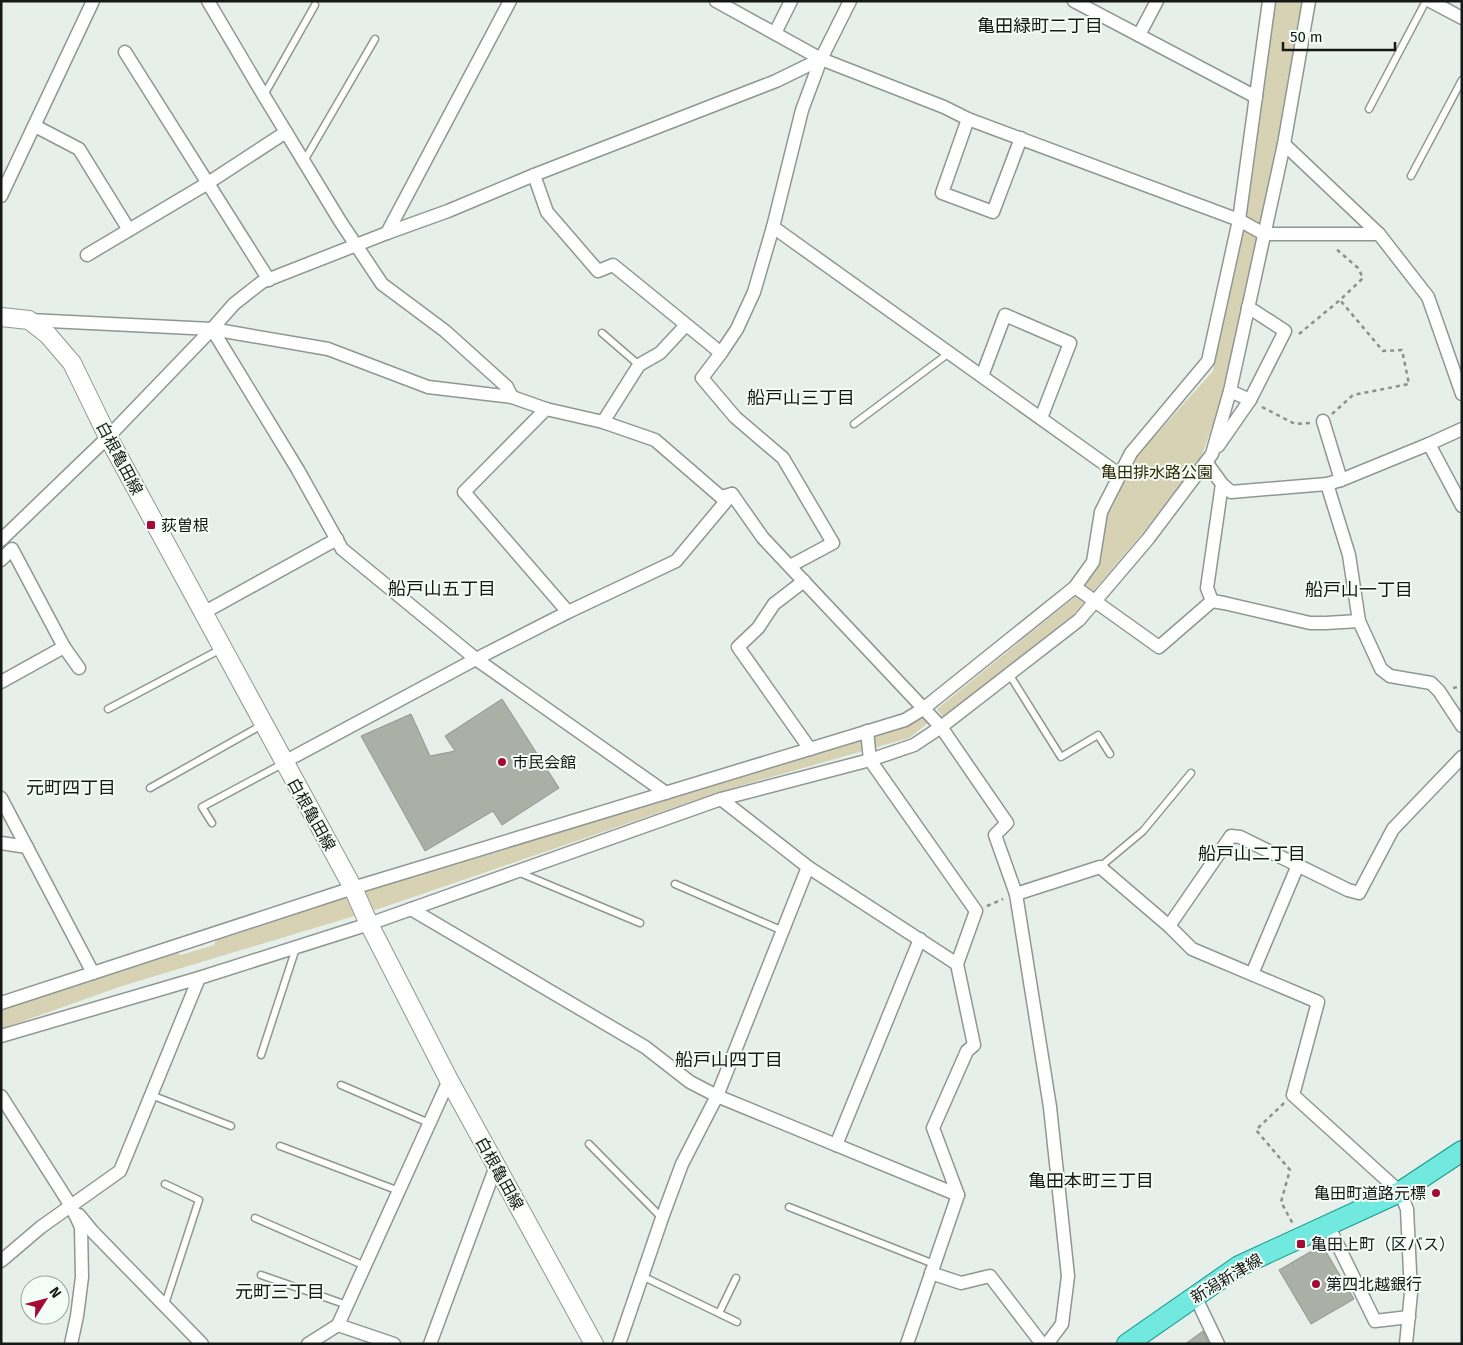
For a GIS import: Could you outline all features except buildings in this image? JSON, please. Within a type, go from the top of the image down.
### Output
[{"type":"main road","points":[[1,317],[29,320]]},
{"type":"main road","name":"白根亀田線","points":[[29,320],[48,335],[72,362],[108,437],[353,888],[369,924],[449,1080],[594,1344]]},
{"type":"main road","name":"新潟新津線","points":[[1127,1344],[1239,1266],[1400,1192],[1462,1151]]},
{"type":"street","points":[[1,196],[93,1]]},
{"type":"street","points":[[208,1],[286,132],[382,284],[445,331],[507,387],[512,397]]},
{"type":"street","points":[[387,233],[510,1]]},
{"type":"street","points":[[716,1],[821,59],[944,107],[968,119],[1239,220],[1264,234],[1379,234]]},
{"type":"street","points":[[774,33],[791,1]]},
{"type":"street","points":[[790,566],[833,543],[783,458],[735,417],[702,378],[721,354],[737,329],[754,292],[773,227],[802,110],[821,59],[850,1]]},
{"type":"street","points":[[1074,1],[1256,97]]},
{"type":"street","points":[[1139,36],[1157,1]]},
{"type":"street","points":[[1,1003],[353,888],[905,720],[924,708],[1075,587],[1093,562],[1101,512],[1130,453],[1208,361],[1239,220],[1269,1]]},
{"type":"street","points":[[1309,1],[1284,144],[1230,391],[1209,458],[1222,484],[1231,492],[1327,484],[1462,429]]},
{"type":"street","points":[[1430,1],[1462,18]]},
{"type":"street","points":[[125,52],[269,280]]},
{"type":"street","points":[[1,540],[108,437],[234,304],[262,282],[448,211],[534,175],[776,81],[821,59]]},
{"type":"street","points":[[968,119],[942,193],[992,212],[1021,138]]},
{"type":"street","points":[[35,126],[79,149],[128,230]]},
{"type":"street","points":[[87,255],[208,183],[286,132]]},
{"type":"street","points":[[1284,144],[1379,234],[1428,297],[1462,394]]},
{"type":"street","points":[[534,175],[547,212],[598,271],[613,265],[721,354]]},
{"type":"street","points":[[773,227],[1120,475]]},
{"type":"street","points":[[1,1036],[198,978],[369,924],[721,799],[870,760],[914,745],[941,727],[1079,620],[1148,539],[1250,400],[1285,331],[1248,308]]},
{"type":"street","points":[[982,376],[1005,315],[1070,343],[1040,418]]},
{"type":"street","points":[[29,320],[212,329],[328,349],[428,387],[512,397],[546,410],[603,422],[654,440],[721,496],[732,494]]},
{"type":"street","points":[[603,422],[640,365],[660,353],[686,325]]},
{"type":"street","points":[[212,329],[298,470],[342,549],[476,658],[666,793]]},
{"type":"street","points":[[1230,391],[1250,400]]},
{"type":"street","points":[[546,410],[464,492],[568,612]]},
{"type":"street","points":[[1323,421],[1340,480]]},
{"type":"street","points":[[1428,444],[1462,506]]},
{"type":"street","points":[[1212,601],[1207,588],[1222,484]]},
{"type":"street","points":[[1327,484],[1349,555],[1359,620],[1381,669],[1390,676],[1431,683],[1439,691],[1462,726]]},
{"type":"street","points":[[732,494],[763,538],[941,727],[1007,823],[995,835],[1016,894],[1050,1107],[1068,1276],[1062,1324],[1047,1344]]},
{"type":"street","points":[[284,762],[476,658],[676,561],[732,494]]},
{"type":"street","points":[[203,613],[337,539]]},
{"type":"street","points":[[1,560],[12,549],[64,647],[79,668]]},
{"type":"street","points":[[804,581],[774,604],[758,628],[738,647],[810,749]]},
{"type":"street","points":[[1075,587],[1159,647],[1212,601]]},
{"type":"street","points":[[1212,601],[1310,622],[1326,623],[1359,620]]},
{"type":"street","points":[[1,682],[64,647]]},
{"type":"street","points":[[867,731],[870,760],[976,911],[957,964],[974,1045],[967,1051],[933,1128],[958,1195],[907,1344]]},
{"type":"street","points":[[1169,926],[1231,836],[1240,837],[1348,890],[1360,893],[1393,829],[1462,756]]},
{"type":"street","points":[[1,798],[93,973]]},
{"type":"street","points":[[721,799],[808,867],[957,964]]},
{"type":"street","points":[[1,843],[27,847]]},
{"type":"street","points":[[1252,974],[1298,865]]},
{"type":"street","points":[[619,1344],[682,1164],[717,1096],[808,867]]},
{"type":"street","points":[[1016,894],[1100,867],[1169,926],[1192,949],[1318,1002],[1292,1095],[1400,1192],[1406,1209],[1411,1293],[1406,1344]]},
{"type":"street","points":[[411,909],[645,1047],[690,1082],[717,1096],[958,1195]]},
{"type":"street","points":[[836,1145],[920,939]]},
{"type":"street","points":[[1,1261],[41,1227],[120,1171],[198,978]]},
{"type":"street","points":[[308,1344],[338,1325],[449,1080]]},
{"type":"street","points":[[1,1096],[71,1206],[81,1227],[82,1277],[78,1316],[71,1344]]},
{"type":"street","points":[[430,1344],[496,1166]]},
{"type":"street","points":[[71,1206],[93,1232],[202,1344]]},
{"type":"street","points":[[1328,1225],[1374,1321],[1409,1317]]},
{"type":"street","points":[[932,1269],[961,1283],[990,1276],[1042,1344]]},
{"type":"street","points":[[1195,1296],[1218,1344]]},
{"type":"street","points":[[338,1325],[394,1344]]},
{"type":"lane","points":[[1369,109],[1426,1]]},
{"type":"lane","points":[[264,96],[315,5]]},
{"type":"lane","points":[[304,161],[375,39]]},
{"type":"lane","points":[[1411,176],[1462,80]]},
{"type":"lane","points":[[602,333],[640,365]]},
{"type":"lane","points":[[854,424],[949,353]]},
{"type":"lane","points":[[108,709],[222,649]]},
{"type":"lane","points":[[1009,674],[1061,757],[1098,735],[1110,754]]},
{"type":"lane","points":[[150,788],[263,725]]},
{"type":"lane","points":[[212,823],[202,807],[284,762]]},
{"type":"lane","points":[[1100,867],[1143,831],[1191,773]]},
{"type":"lane","points":[[517,871],[640,924]]},
{"type":"lane","points":[[675,884],[783,931]]},
{"type":"lane","points":[[261,1055],[297,947]]},
{"type":"lane","points":[[341,1086],[429,1124]]},
{"type":"lane","points":[[151,1095],[231,1126]]},
{"type":"lane","points":[[589,1144],[662,1218]]},
{"type":"lane","points":[[280,1146],[399,1190]]},
{"type":"lane","points":[[164,1304],[199,1200],[165,1184]]},
{"type":"lane","points":[[789,1207],[932,1269]]},
{"type":"lane","points":[[255,1218],[365,1266]]},
{"type":"lane","points":[[261,1275],[347,1305]]},
{"type":"lane","points":[[642,1276],[737,1322]]},
{"type":"lane","points":[[719,1313],[736,1278]]},
{"type":"path","points":[[1285,331],[1295,337],[1340,300],[1363,278],[1358,268],[1319,234]]},
{"type":"path","points":[[1250,400],[1294,424],[1323,421],[1354,395],[1409,384],[1402,350],[1383,350],[1340,300]]},
{"type":"path","points":[[976,911],[1016,894]]},
{"type":"path","points":[[1292,1095],[1256,1130],[1290,1170],[1281,1202],[1301,1238]]},
{"type":"green space","name":"亀田排水路公園","points":[[1271,1],[1302,1],[1282,143],[1224,395],[1200,460],[1140,536],[1074,614],[943,717],[937,709],[1081,592],[1096,562],[1106,511],[1136,457],[1213,371],[1249,189]]},
{"type":"green space","points":[[923,718],[933,719],[909,738],[722,791],[384,907],[122,986],[1,1029],[1,1008],[174,951],[181,955],[214,945],[217,938],[329,901]]},
{"type":"place","name":"荻曽根","points":[[151,525]]},
{"type":"place","name":"市民会館","points":[[502,762]]},
{"type":"place","name":"亀田町道路元標","points":[[1436,1193]]},
{"type":"place","name":"亀田上町（区バス）","points":[[1301,1244]]},
{"type":"place","name":"第四北越銀行","points":[[1316,1284]]},
{"type":"district","name":"亀田緑町二丁目","points":[[1040,26]]},
{"type":"district","name":"船戸山三丁目","points":[[801,398]]},
{"type":"district","name":"船戸山五丁目","points":[[442,589]]},
{"type":"district","name":"船戸山一丁目","points":[[1359,590]]},
{"type":"district","name":"元町四丁目","points":[[71,788]]},
{"type":"district","name":"船戸山二丁目","points":[[1252,854]]},
{"type":"district","name":"船戸山四丁目","points":[[729,1060]]},
{"type":"district","name":"亀田本町三丁目","points":[[1091,1181]]},
{"type":"district","name":"元町三丁目","points":[[280,1292]]}]
